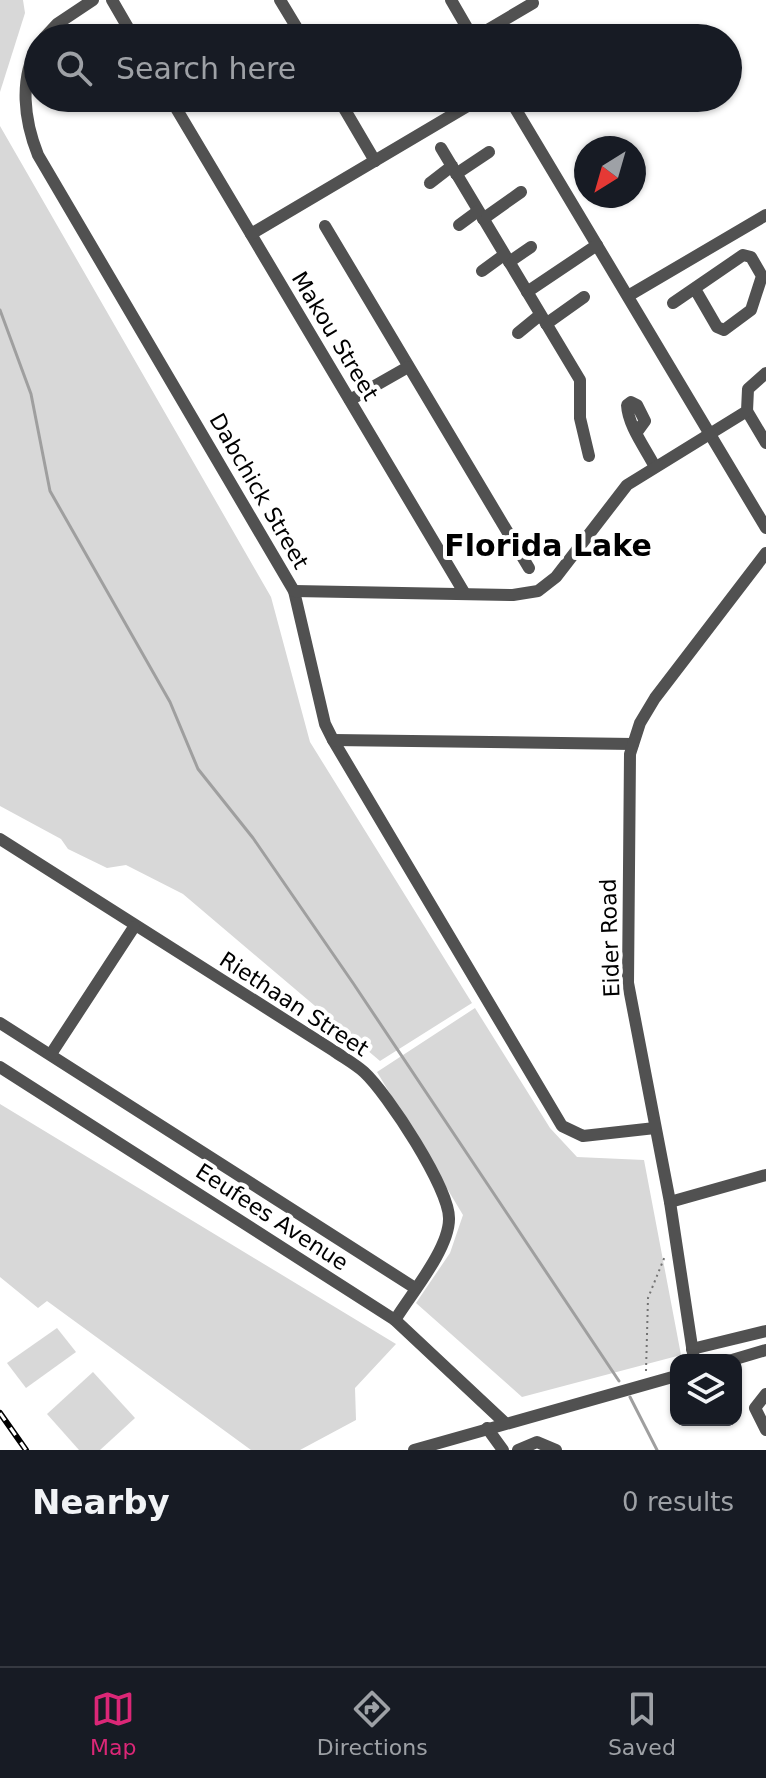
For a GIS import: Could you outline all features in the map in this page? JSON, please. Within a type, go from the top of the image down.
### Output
[{"type":"street","points":[[62,24],[93,0]]},
{"type":"street","points":[[112,0],[126,24]]},
{"type":"street","points":[[280,0],[295,24]]},
{"type":"street","points":[[451,0],[466,24]]},
{"type":"street","points":[[498,24],[533,3]]},
{"type":"street","name":"Dabchick Street","points":[[27,112],[38,155],[294,591],[325,724],[333,740],[562,1126],[583,1136],[655,1128]]},
{"type":"street","name":"Makou Street","points":[[178,112],[465,594]]},
{"type":"street","points":[[346,112],[375,161]]},
{"type":"street","points":[[251,234],[457,112]]},
{"type":"street","points":[[517,112],[766,528]]},
{"type":"street","points":[[441,148],[580,380],[580,418],[589,456]]},
{"type":"street","points":[[430,183],[489,152]]},
{"type":"street","points":[[459,225],[521,192]]},
{"type":"street","points":[[628,296],[765,219]]},
{"type":"street","points":[[325,226],[529,568]]},
{"type":"street","points":[[527,292],[597,245]]},
{"type":"street","points":[[482,271],[531,247]]},
{"type":"street","points":[[673,303],[698,287],[746,255],[751,257],[762,276],[751,310],[724,330],[717,327],[698,287],[688,261]]},
{"type":"street","points":[[518,333],[584,297]]},
{"type":"street","points":[[350,400],[408,367]]},
{"type":"street","points":[[766,373],[748,389],[747,411],[766,443]]},
{"type":"street","points":[[294,591],[513,595],[538,591],[547,586],[621,491],[747,411]]},
{"type":"street","points":[[637,432],[655,467]]},
{"type":"street","name":"Eider Road","points":[[693,1354],[670,1202],[627,973],[628,786],[633,744],[655,698],[766,553]]},
{"type":"street","points":[[333,740],[633,744]]},
{"type":"street","name":"Riethaan Street","points":[[0,839],[134,927],[334,1051],[364,1072],[391,1102],[437,1185],[450,1217],[441,1248],[395,1320]]},
{"type":"street","points":[[51,1054],[134,927]]},
{"type":"street","name":"Eeufees Avenue","points":[[0,1023],[194,1150],[415,1288]]},
{"type":"street","name":"Eeufees Avenue","points":[[0,1067],[395,1320],[505,1423]]},
{"type":"street","points":[[670,1202],[766,1175]]},
{"type":"street","points":[[693,1354],[766,1331]]},
{"type":"street","points":[[742,1357],[766,1350]]},
{"type":"street","points":[[414,1450],[443,1446],[487,1428],[670,1378]]},
{"type":"street","points":[[766,1394],[755,1408],[766,1430]]},
{"type":"street","points":[[487,1428],[503,1450]]},
{"type":"street","points":[[518,1450],[537,1442],[556,1450]]},
{"type":"path","points":[[645,1384],[648,1298],[675,1233]]},
{"type":"shaded area","points":[[0,0],[23,0],[25,13],[0,92]]},
{"type":"shaded area","points":[[0,126],[271,597],[310,742],[472,1003],[380,1061],[183,894],[126,865],[107,868],[68,849],[61,839],[0,806]]},
{"type":"shaded area","points":[[475,1008],[550,1128],[577,1157],[644,1160],[681,1354],[670,1354],[670,1358],[522,1397],[416,1303],[450,1253],[463,1215],[377,1072]]},
{"type":"shaded area","points":[[0,1104],[396,1344],[355,1388],[356,1420],[300,1450],[251,1450],[47,1301],[38,1308],[0,1277]]},
{"type":"shaded area","points":[[57,1328],[76,1352],[26,1388],[7,1363]]},
{"type":"shaded area","points":[[93,1372],[135,1418],[100,1450],[79,1450],[47,1414]]},
{"type":"waterway","points":[[0,310],[31,394],[50,491],[170,702],[198,769],[253,838],[353,983],[619,1381]]},
{"type":"waterway","points":[[630,1397],[657,1450]]},
{"type":"railway","points":[[0,1413],[26,1450]]},
{"type":"district","name":"Florida Lake","points":[[548,545]]}]
